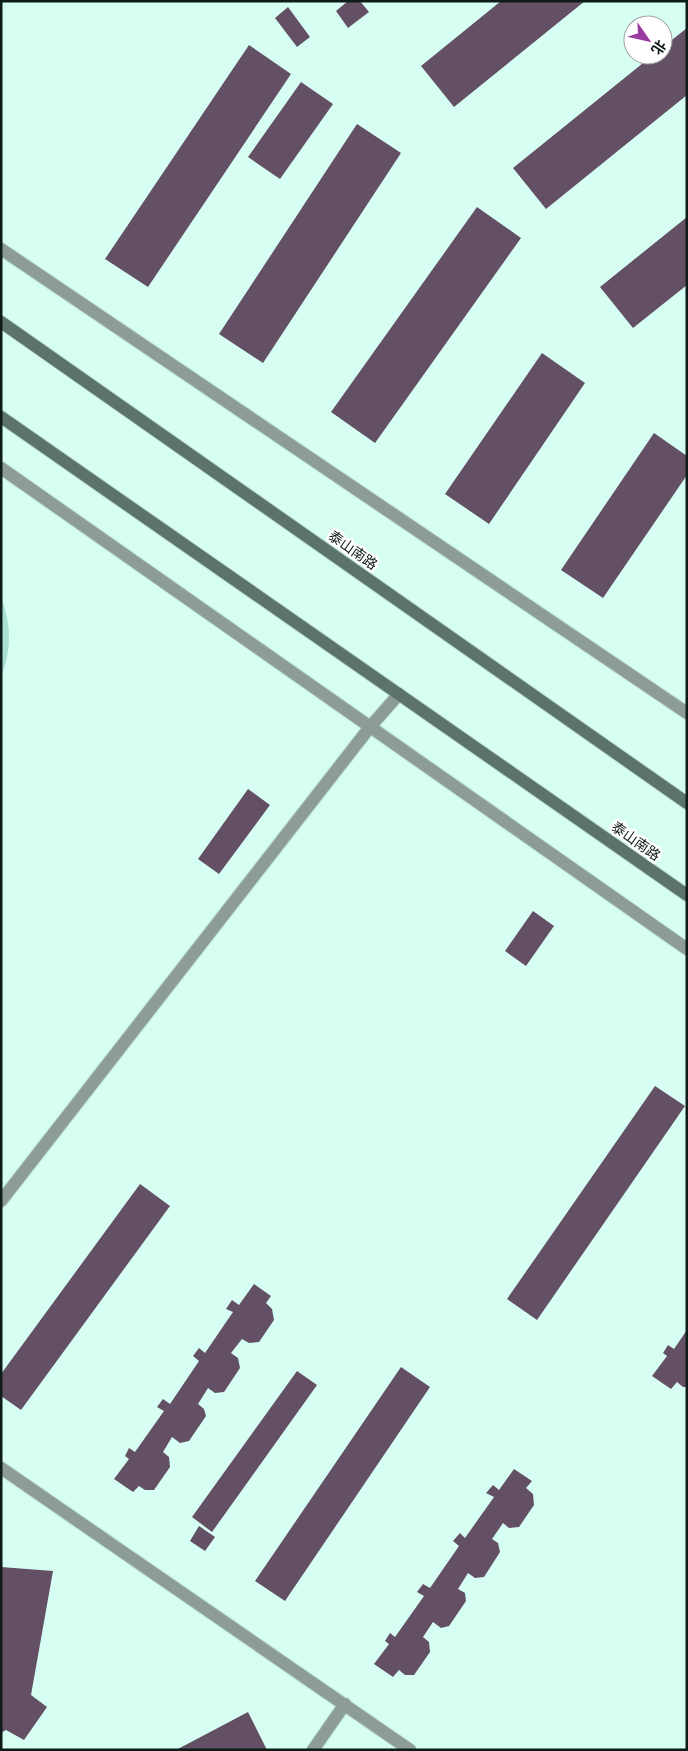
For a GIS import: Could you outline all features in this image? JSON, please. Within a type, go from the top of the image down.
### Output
[{"type":"street","points":[[1,249],[687,713]]},
{"type":"street","name":"泰山南路","points":[[1,322],[687,803]]},
{"type":"street","name":"泰山南路","points":[[1,417],[687,895]]},
{"type":"street","points":[[1,468],[687,949]]},
{"type":"street","points":[[1,1201],[370,727],[399,694]]},
{"type":"street","points":[[1,1468],[410,1750]]},
{"type":"street","points":[[313,1750],[345,1704]]},
{"type":"green space","points":[[1,597],[7,617],[9,637],[7,657],[1,676]]},
{"type":"building","points":[[348,1],[360,1],[369,12],[348,28],[336,11]]},
{"type":"building","points":[[501,1],[585,1],[454,107],[421,66]]},
{"type":"building","points":[[288,7],[310,37],[297,47],[275,18]]},
{"type":"building","points":[[687,28],[687,95],[546,209],[513,168],[641,65],[673,65],[673,39]]},
{"type":"building","points":[[249,45],[291,74],[148,287],[105,259]]},
{"type":"building","points":[[301,82],[333,104],[280,179],[248,157]]},
{"type":"building","points":[[357,124],[401,153],[263,363],[219,334]]},
{"type":"building","points":[[477,207],[521,238],[375,443],[331,412]]},
{"type":"building","points":[[687,217],[687,285],[633,328],[600,287]]},
{"type":"building","points":[[542,353],[585,383],[489,524],[445,494]]},
{"type":"building","points":[[654,433],[687,456],[687,475],[603,598],[561,570]]},
{"type":"building","points":[[248,789],[270,805],[219,874],[198,859]]},
{"type":"building","points":[[533,911],[554,926],[526,966],[505,951]]},
{"type":"building","points":[[655,1086],[685,1106],[537,1320],[507,1299]]},
{"type":"building","points":[[140,1184],[170,1206],[21,1410],[1,1396],[1,1374]]},
{"type":"building","points":[[254,1284],[271,1296],[266,1303],[272,1309],[274,1320],[259,1342],[249,1343],[242,1339],[231,1353],[238,1358],[240,1368],[224,1392],[215,1393],[208,1388],[198,1404],[204,1409],[206,1416],[189,1441],[180,1443],[172,1437],[163,1452],[169,1457],[170,1467],[154,1490],[145,1490],[139,1486],[133,1492],[114,1479],[129,1459],[125,1456],[129,1448],[135,1452],[164,1411],[157,1407],[163,1399],[170,1404],[199,1361],[193,1356],[199,1348],[205,1353],[233,1312],[226,1309],[232,1300],[239,1305]]},
{"type":"building","points":[[687,1330],[687,1387],[683,1387],[677,1382],[671,1389],[652,1376],[667,1356],[663,1353],[668,1345],[674,1349]]},
{"type":"building","points":[[401,1367],[430,1387],[285,1601],[255,1581]]},
{"type":"building","points":[[297,1371],[317,1385],[212,1532],[192,1517]]},
{"type":"building","points":[[514,1469],[532,1481],[526,1488],[533,1494],[534,1505],[519,1527],[509,1528],[503,1523],[492,1539],[498,1543],[500,1552],[484,1577],[475,1578],[468,1573],[458,1589],[465,1593],[466,1601],[449,1626],[441,1628],[433,1622],[423,1637],[429,1642],[430,1652],[414,1675],[405,1675],[399,1670],[393,1677],[374,1664],[389,1644],[385,1641],[390,1633],[395,1637],[424,1596],[417,1592],[423,1584],[430,1588],[459,1546],[453,1541],[460,1533],[465,1538],[494,1497],[486,1493],[493,1485],[499,1490]]},
{"type":"building","points":[[199,1526],[215,1537],[205,1551],[190,1541]]},
{"type":"building","points":[[1,1567],[53,1571],[31,1695],[47,1707],[24,1740],[6,1730],[1,1733]]},
{"type":"building","points":[[248,1712],[267,1750],[176,1750]]}]
